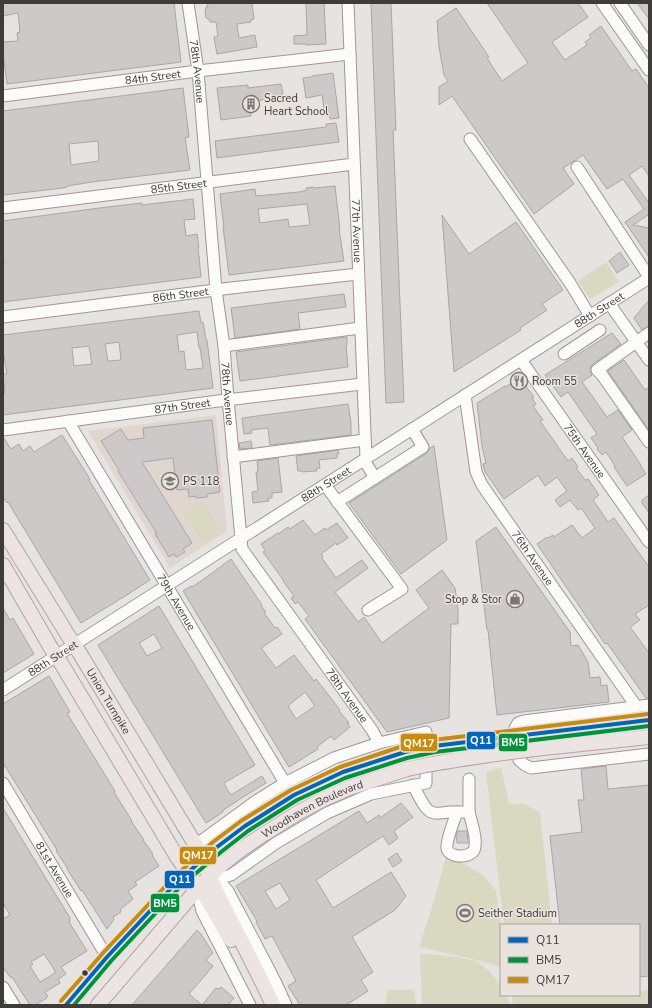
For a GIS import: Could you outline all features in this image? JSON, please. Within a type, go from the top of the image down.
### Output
[{"type":"main road","name":"Union Turnpike","points":[[3,530],[195,844],[221,902],[274,1004]]},
{"type":"main road","name":"Union Turnpike","points":[[3,565],[51,648],[177,857],[211,904],[225,930],[274,1004]]},
{"type":"main road","name":"Woodhaven Boulevard","points":[[66,1005],[172,886],[245,826],[294,795],[343,772],[406,752],[442,745],[649,720]]},
{"type":"main road","name":"Woodhaven Boulevard","points":[[98,1005],[210,875],[246,845],[299,812],[324,799],[349,788],[407,769],[438,762],[543,748],[649,737]]},
{"type":"street","name":"78th Avenue","points":[[188,3],[198,71],[216,290],[224,346],[242,549],[372,730],[379,743]]},
{"type":"street","name":"77th Avenue","points":[[348,3],[365,459]]},
{"type":"street","points":[[602,3],[649,70]]},
{"type":"street","points":[[620,3],[649,45]]},
{"type":"street","name":"84th Street","points":[[3,96],[198,71],[350,54]]},
{"type":"street","points":[[470,139],[570,283],[588,317],[598,332],[566,352],[558,336]]},
{"type":"street","name":"85th Street","points":[[3,208],[354,164]]},
{"type":"street","points":[[577,167],[649,277]]},
{"type":"street","name":"86th Street","points":[[3,317],[231,288],[358,274]]},
{"type":"street","name":"88th Street","points":[[3,690],[649,277]]},
{"type":"street","points":[[609,303],[649,360]]},
{"type":"street","points":[[224,346],[360,328]]},
{"type":"street","points":[[649,333],[597,370],[649,442]]},
{"type":"street","name":"75th Avenue","points":[[521,360],[649,542]]},
{"type":"street","name":"87th Street","points":[[3,430],[362,384]]},
{"type":"street","name":"76th Avenue","points":[[465,395],[476,472],[482,485],[636,706]]},
{"type":"street","name":"79th Avenue","points":[[68,421],[285,783]]},
{"type":"street","points":[[337,502],[423,448],[412,429]]},
{"type":"street","points":[[233,457],[365,440]]},
{"type":"street","points":[[365,459],[375,478]]},
{"type":"street","points":[[324,485],[402,589],[368,610]]},
{"type":"street","points":[[649,705],[524,721],[518,723],[515,728],[519,760],[531,768],[649,754]]},
{"type":"street","name":"Woodhaven Boulevard","points":[[195,844],[256,801],[285,783],[334,758],[379,743],[426,732],[426,783],[371,794],[327,813],[276,842],[231,875],[227,877],[210,875]]},
{"type":"street","points":[[457,812],[447,849],[449,853],[453,855],[467,855],[472,853],[476,840],[469,812],[469,779]]},
{"type":"street","name":"81st Avenue","points":[[3,783],[108,957]]},
{"type":"street","points":[[413,786],[430,812],[469,812]]},
{"type":"street","name":"Union Turnpike","points":[[210,875],[219,881],[228,891],[274,980],[274,1004]]},
{"type":"street","points":[[199,887],[202,911],[250,1005]]},
{"type":"street","points":[[3,987],[14,1005]]},
{"type":"shaded area","name":"PS 118","points":[[216,415],[227,531],[170,568],[88,431]]},
{"type":"green space","points":[[606,262],[619,282],[590,299],[578,281]]},
{"type":"green space","points":[[202,501],[220,530],[202,542],[184,512]]},
{"type":"green space","points":[[501,768],[509,804],[524,804],[540,812],[552,924],[504,924],[486,772]]},
{"type":"green space","name":"Seither Stadium","points":[[446,857],[454,858],[484,876],[496,891],[501,924],[500,967],[419,947]]},
{"type":"green space","points":[[420,954],[457,957],[476,961],[489,971],[498,982],[500,985],[500,996],[506,996],[510,1005],[422,1005]]},
{"type":"green space","points":[[388,990],[414,990],[416,1005],[385,1005]]},
{"type":"green space","points":[[649,990],[649,1005],[513,1005],[512,996],[640,996],[640,991]]},
{"type":"building","points":[[3,3],[174,3],[181,62],[7,84],[3,42],[18,41],[17,33],[20,32],[18,13],[3,16]]},
{"type":"building","points":[[207,3],[252,3],[254,19],[251,20],[251,22],[237,24],[239,38],[255,35],[257,47],[217,54],[214,37],[218,36],[216,22],[210,22],[209,19],[206,18],[205,9],[208,7]]},
{"type":"building","points":[[306,3],[324,3],[326,44],[294,44],[294,36],[307,35]]},
{"type":"building","points":[[371,3],[391,3],[396,130],[393,130],[404,402],[386,403]]},
{"type":"building","points":[[487,3],[578,3],[588,17],[552,42],[565,60],[587,45],[585,42],[591,38],[589,35],[601,26],[632,71],[636,69],[649,88],[649,176],[642,166],[629,175],[649,203],[649,216],[648,215],[633,225],[649,228],[649,257],[625,222],[644,209],[623,179],[607,189],[583,155],[563,168],[574,184],[534,214],[452,96],[439,105],[439,87],[448,81],[444,75],[439,47],[437,21],[456,8],[489,57],[487,58],[502,81],[528,63]]},
{"type":"building","points":[[637,3],[649,3],[649,19]]},
{"type":"building","points":[[333,73],[339,118],[330,119],[328,107],[324,108],[322,95],[306,98],[303,78]]},
{"type":"building","name":"Sacred Heart School","points":[[281,84],[283,94],[251,103],[251,116],[221,120],[217,88],[248,85],[248,88]]},
{"type":"building","points":[[183,88],[189,137],[185,138],[190,170],[3,195],[3,111]],"holes":[[[98,141],[99,161],[71,165],[69,144]]]},
{"type":"building","points":[[336,123],[339,142],[217,158],[215,141],[326,127],[326,124]]},
{"type":"building","points":[[335,186],[344,261],[229,275],[220,194],[255,189],[256,196],[299,192],[307,190],[306,188]],"holes":[[[307,204],[310,225],[289,227],[288,219],[260,223],[258,209]]]},
{"type":"building","points":[[193,199],[195,219],[184,220],[186,236],[197,234],[201,277],[3,302],[3,221],[107,207],[142,203],[142,205]]},
{"type":"building","points":[[442,215],[469,254],[516,222],[563,290],[542,304],[547,310],[520,328],[521,330],[454,372]]},
{"type":"building","points":[[620,252],[629,265],[617,273],[609,261]]},
{"type":"building","points":[[344,294],[346,307],[298,313],[300,329],[235,338],[231,308]]},
{"type":"building","points":[[649,300],[649,326],[642,330],[634,318]]},
{"type":"building","points":[[199,311],[201,323],[203,322],[207,340],[213,388],[3,415],[3,393],[5,393],[3,374],[7,374],[4,356],[3,357],[3,335]],"holes":[[[197,332],[203,368],[186,370],[184,351],[179,352],[177,335]],[[119,342],[121,360],[108,361],[105,344]],[[89,346],[92,364],[74,366],[72,348]]]},
{"type":"building","points":[[612,333],[621,344],[593,364],[590,368],[592,375],[582,382],[607,417],[618,410],[632,430],[622,437],[646,474],[627,486],[606,452],[602,455],[597,449],[598,448],[591,438],[597,434],[568,392],[561,397],[545,375]]},
{"type":"building","points":[[347,337],[346,346],[348,367],[240,381],[236,352]]},
{"type":"building","points":[[624,360],[645,390],[649,387],[649,430],[608,371]]},
{"type":"building","points":[[519,377],[534,397],[532,398],[536,404],[533,406],[543,420],[540,421],[568,461],[572,458],[578,467],[576,468],[585,480],[588,479],[599,495],[593,500],[608,522],[614,518],[649,567],[649,605],[635,614],[640,620],[630,627],[649,653],[649,698],[646,698],[607,643],[605,644],[537,544],[547,537],[548,538],[553,535],[554,537],[572,525],[582,538],[595,528],[581,508],[578,510],[570,500],[560,507],[555,500],[567,491],[557,477],[545,486],[538,475],[504,499],[485,472],[483,464],[486,463],[482,446],[477,403],[505,386],[506,387]]},
{"type":"building","points":[[348,404],[351,422],[351,435],[270,445],[268,428],[251,430],[252,433],[244,434],[242,418]]},
{"type":"building","points":[[212,420],[220,492],[207,494],[207,497],[189,497],[188,489],[177,490],[173,458],[142,462],[192,543],[183,549],[185,552],[176,557],[174,554],[169,557],[155,534],[157,534],[101,441],[121,429],[128,440],[144,438],[143,428]]},
{"type":"building","points":[[62,435],[150,580],[81,623],[8,502],[7,503],[3,497],[3,437],[11,449],[19,444],[23,451],[30,446],[34,452]]},
{"type":"building","points":[[251,441],[252,448],[240,449],[239,443]]},
{"type":"building","points":[[434,446],[447,540],[401,574],[349,503],[427,453],[430,448]]},
{"type":"building","points":[[338,450],[339,454],[337,454],[337,458],[319,460],[320,468],[316,469],[317,471],[298,471],[296,456]]},
{"type":"building","points":[[278,458],[282,492],[272,493],[272,498],[268,498],[269,501],[253,503],[252,492],[258,491],[256,472],[258,472],[257,461]]},
{"type":"building","points":[[649,495],[649,513],[642,503],[642,500]]},
{"type":"building","points":[[303,520],[315,535],[325,528],[326,530],[337,523],[348,538],[337,545],[336,543],[321,554],[323,557],[322,558],[336,578],[362,560],[368,568],[335,592],[358,622],[364,617],[382,643],[429,608],[416,590],[442,570],[455,588],[458,608],[458,624],[451,624],[449,718],[387,732],[305,619],[309,616],[298,602],[295,604],[291,598],[294,596],[263,552],[265,550],[261,544],[288,527],[290,529]]},
{"type":"building","name":"Stop & Stor","points":[[496,527],[570,632],[571,646],[578,645],[588,662],[590,678],[600,677],[601,686],[607,685],[609,702],[497,715],[488,630],[476,541]]},
{"type":"building","points":[[231,559],[262,605],[261,606],[266,612],[264,613],[275,628],[277,627],[282,634],[261,648],[276,668],[294,655],[314,681],[316,679],[340,710],[339,711],[349,723],[347,723],[350,727],[334,740],[331,736],[317,747],[318,749],[289,767],[183,591],[204,579]],"holes":[[[305,692],[315,706],[296,719],[288,706]]]},
{"type":"building","points":[[159,606],[255,765],[224,783],[227,789],[231,795],[262,776],[266,783],[206,823],[98,645]],"holes":[[[154,634],[162,648],[147,656],[139,643]]]},
{"type":"building","points":[[3,608],[10,620],[13,618],[34,654],[3,673]]},
{"type":"building","points":[[49,676],[70,712],[67,713],[159,866],[135,882],[137,885],[128,891],[133,899],[120,910],[121,912],[113,917],[114,919],[107,929],[67,869],[56,851],[57,850],[3,763],[3,704]]},
{"type":"building","points":[[606,766],[608,789],[649,785],[649,976],[640,977],[640,924],[560,924],[550,836],[582,832],[578,800],[584,800],[581,769]]},
{"type":"building","points":[[401,803],[413,817],[394,831],[398,838],[389,845],[383,836],[316,880],[333,908],[391,872],[406,896],[395,910],[352,937],[373,972],[361,980],[368,991],[346,1005],[300,1005],[288,986],[296,981],[272,936],[265,939],[256,922],[257,921],[236,886],[359,811],[367,823],[379,815],[380,818]],"holes":[[[280,883],[290,900],[276,909],[265,891]]]},
{"type":"building","points":[[3,808],[70,918],[69,922],[87,951],[61,967],[66,974],[58,979],[60,983],[45,992],[48,996],[47,998],[35,1005],[30,1005],[12,977],[11,978],[9,976],[3,967],[3,919],[10,915],[3,903]],"holes":[[[44,954],[55,973],[40,982],[30,966],[33,964],[31,962]]]},
{"type":"building","points":[[458,831],[467,831],[468,843],[457,843],[456,836]]},
{"type":"building","points":[[397,853],[402,861],[393,867],[388,859]]},
{"type":"building","points":[[197,930],[213,953],[206,960],[213,966],[189,994],[202,1005],[132,1005]]},
{"type":"building","points":[[221,987],[234,998],[228,1005],[202,1005],[216,988],[219,989]]},
{"type":"transit line","name":"QM17","points":[[61,1001],[103,953],[173,878],[213,842],[241,821],[291,790],[340,767],[403,746],[433,740],[648,714]]},
{"type":"transit line","name":"Q11","points":[[66,1005],[107,957],[177,882],[217,847],[245,826],[294,795],[343,772],[405,752],[434,746],[649,720]]},
{"type":"transit line","name":"BM5","points":[[74,1005],[111,961],[181,886],[248,831],[297,800],[345,778],[407,758],[435,752],[649,726]]},
{"type":"place","name":"Sacred Heart School","points":[[251,104]]},
{"type":"place","name":"Room 55","points":[[519,381]]},
{"type":"place","name":"PS 118","points":[[170,481]]},
{"type":"place","name":"Stop & Stor","points":[[515,599]]},
{"type":"place","name":"Seither Stadium","points":[[465,913]]}]
